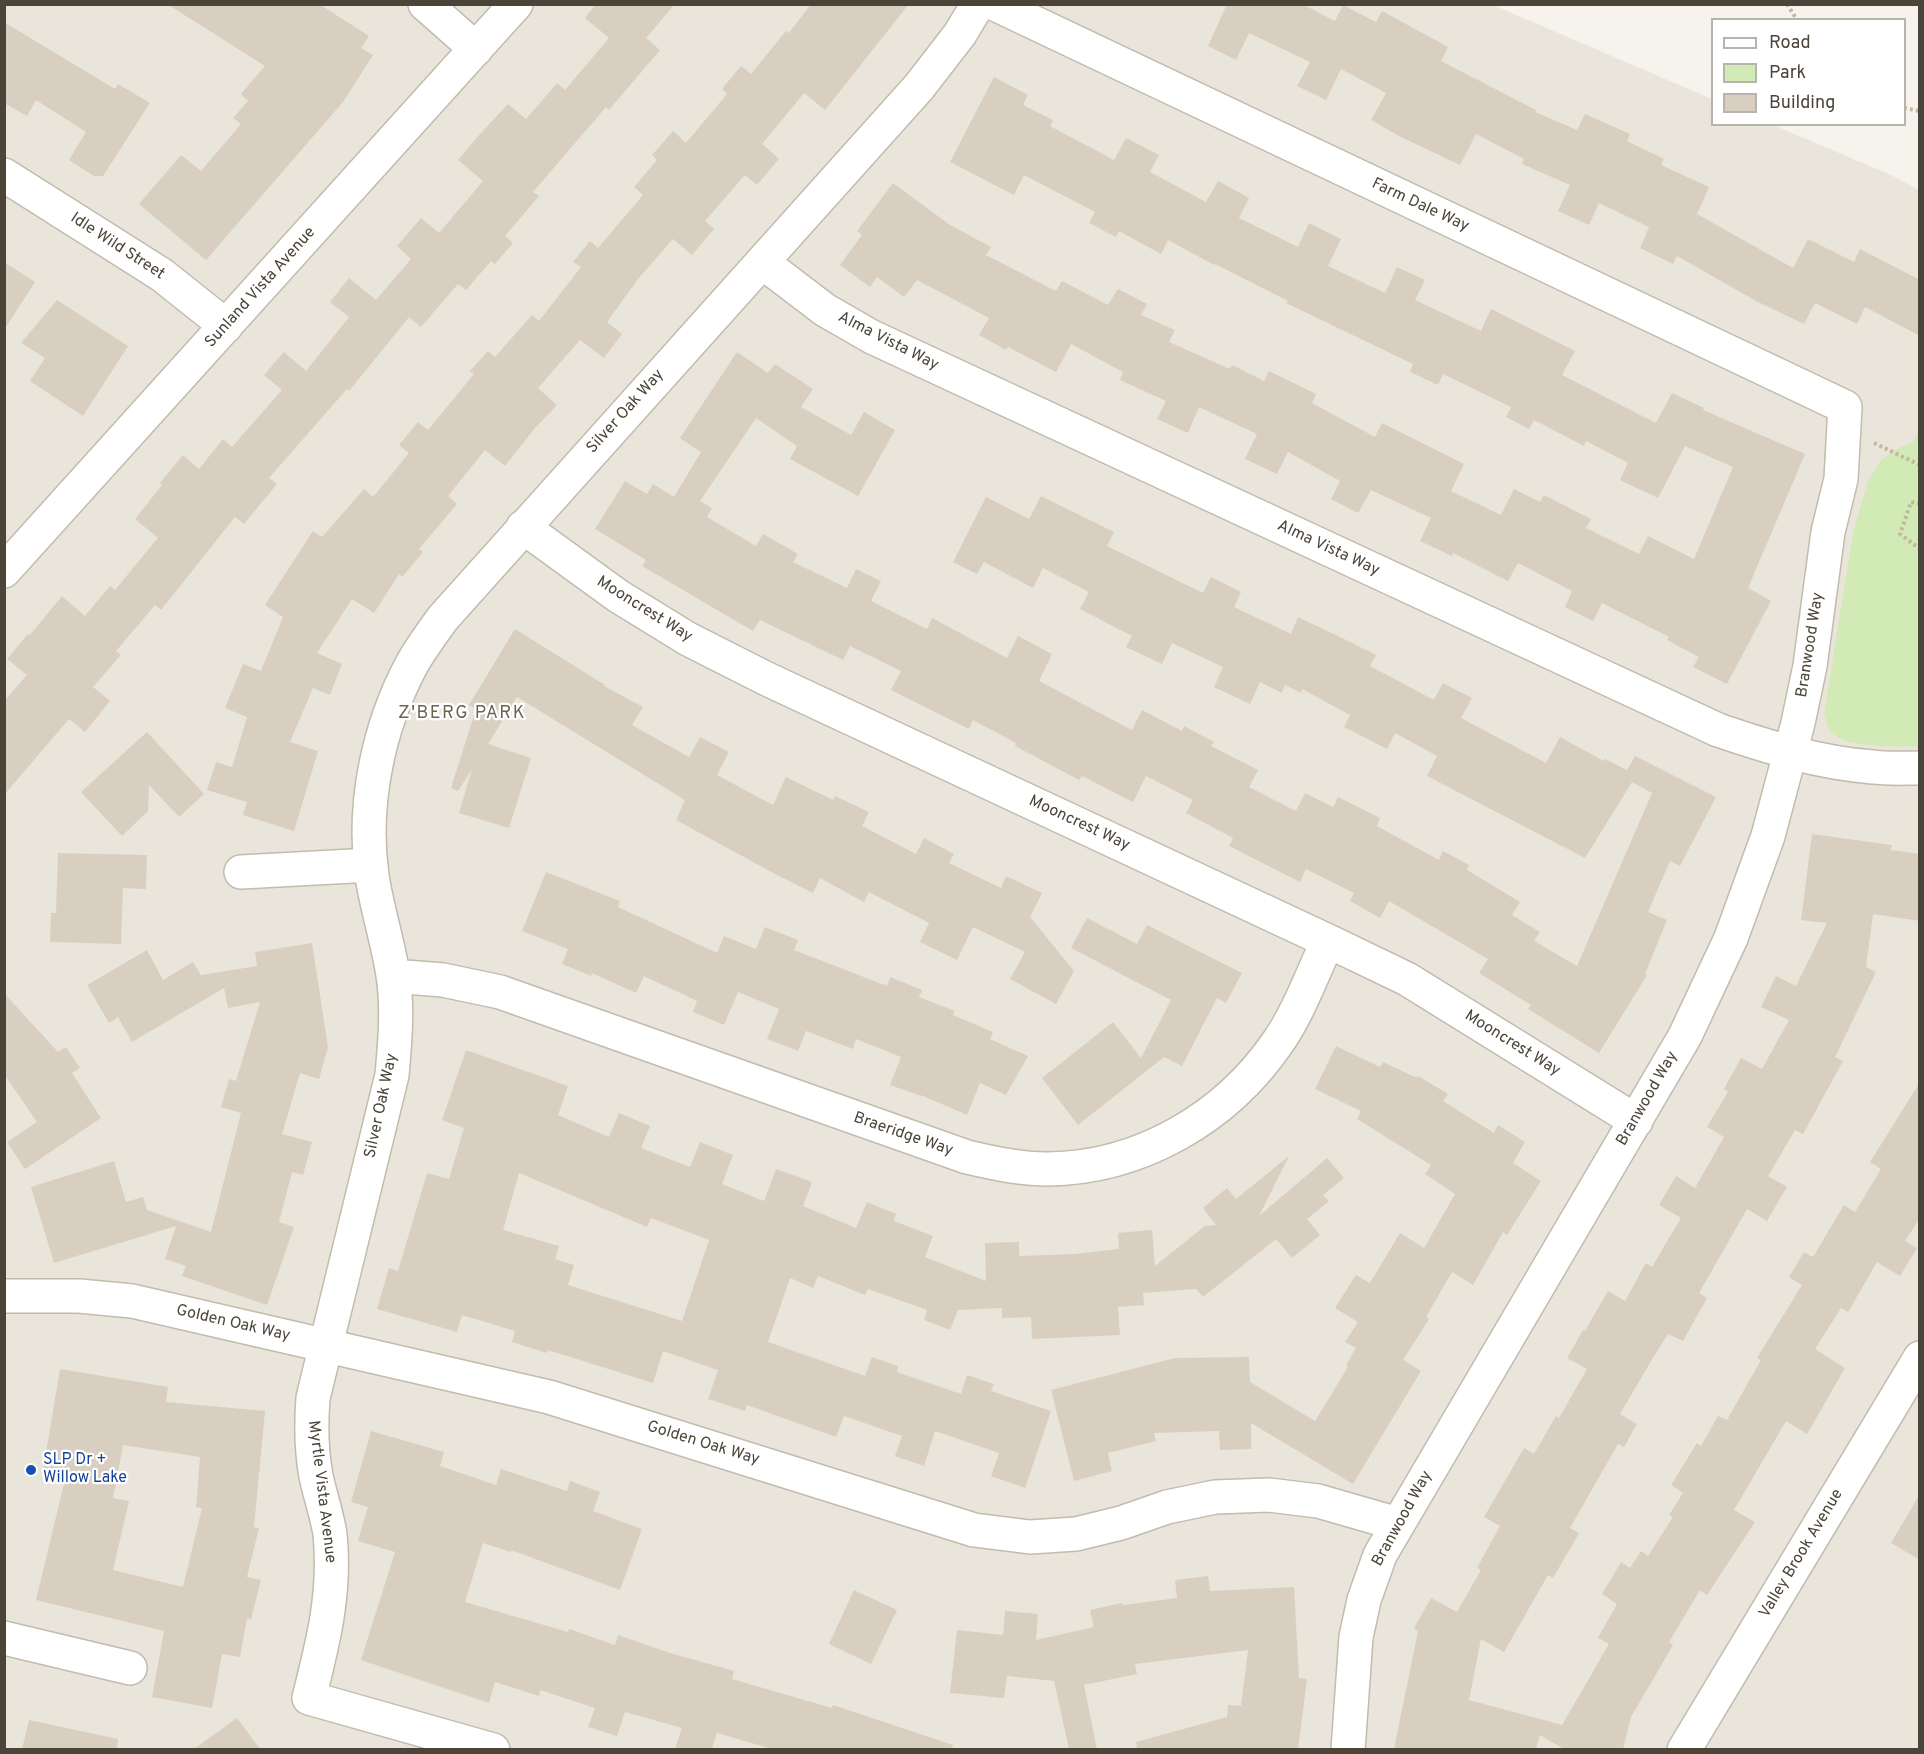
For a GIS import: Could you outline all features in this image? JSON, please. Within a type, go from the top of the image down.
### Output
[{"type":"street","points":[[425,4],[476,49]]},
{"type":"street","name":"Sunland Vista Avenue","points":[[4,571],[516,4]]},
{"type":"street","name":"Silver Oak Way","points":[[324,1345],[392,1075],[396,1029],[393,975],[371,865],[370,813],[377,759],[396,698],[412,663],[442,618],[919,87],[960,34],[978,4]]},
{"type":"street","name":"Farm Dale Way","points":[[995,4],[1844,417]]},
{"type":"street","name":"Idle Wild Street","points":[[4,175],[162,275],[226,326]]},
{"type":"street","name":"Alma Vista Way","points":[[762,262],[825,310],[872,337],[1718,730],[1791,753],[1872,767],[1920,768]]},
{"type":"street","name":"Branwood Way","points":[[1348,1749],[1356,1637],[1364,1600],[1380,1555],[1685,1036],[1731,938],[1768,836],[1791,753],[1810,666],[1828,532],[1841,479],[1844,417]]},
{"type":"street","name":"Mooncrest Way","points":[[523,527],[618,596],[688,639],[778,684],[1407,979],[1636,1121]]},
{"type":"street","points":[[241,872],[371,865]]},
{"type":"street","name":"Braeridge Way","points":[[393,975],[443,980],[500,992],[967,1157],[1004,1166],[1048,1169],[1095,1164],[1142,1152],[1189,1128],[1224,1103],[1255,1072],[1278,1041],[1328,941]]},
{"type":"street","name":"Golden Oak Way","points":[[4,1296],[79,1296],[132,1301],[570,1403],[975,1530],[1030,1537],[1076,1534],[1121,1523],[1167,1507],[1215,1497],[1269,1495],[1318,1501],[1398,1524]]},
{"type":"street","name":"Myrtle Vista Avenue","points":[[324,1345],[313,1398],[311,1433],[316,1475],[330,1533],[332,1584],[326,1629],[309,1698],[493,1749]]},
{"type":"street","name":"Valley Brook Avenue","points":[[1684,1749],[1920,1358]]},
{"type":"street","points":[[4,1638],[130,1668]]},
{"type":"path","points":[[1787,4],[1796,18]]},
{"type":"path","points":[[1844,417],[1920,465]]},
{"type":"path","points":[[1920,504],[1911,502],[1900,534],[1920,549]]},
{"type":"shaded area","points":[[5,5],[1493,5],[1711,99],[1711,126],[1775,126],[1891,175],[1919,190],[1919,1749],[5,1750]]},
{"type":"green space","points":[[1919,429],[1919,747],[1860,744],[1838,737],[1831,732],[1824,714],[1853,533],[1868,481],[1881,460],[1902,446],[1913,442]]},
{"type":"building","points":[[167,4],[319,4],[369,36],[361,48],[373,55],[343,102],[206,260],[139,204],[181,155],[201,171],[241,124],[233,118],[248,101],[241,94],[265,66]]},
{"type":"building","points":[[596,4],[675,4],[646,38],[660,50],[609,110],[606,107],[533,192],[539,196],[505,236],[513,243],[495,264],[491,261],[466,290],[458,284],[421,327],[409,317],[349,391],[347,389],[269,478],[277,484],[244,524],[235,517],[161,610],[155,605],[116,651],[121,655],[93,687],[110,701],[85,732],[69,719],[4,795],[4,701],[27,675],[7,659],[62,596],[85,616],[110,586],[115,590],[158,538],[135,519],[162,485],[160,483],[183,455],[199,469],[223,439],[232,447],[282,390],[264,375],[284,352],[306,371],[349,317],[330,302],[349,278],[376,300],[411,259],[397,246],[421,218],[439,233],[483,181],[458,160],[480,134],[508,104],[526,119],[557,83],[565,90],[609,38],[585,18]]},
{"type":"building","points":[[811,4],[909,4],[825,110],[804,93],[762,144],[779,159],[757,185],[745,175],[705,221],[714,229],[692,255],[673,239],[638,279],[607,322],[622,334],[604,358],[580,340],[538,388],[557,405],[535,428],[505,466],[485,450],[448,496],[457,504],[419,549],[423,552],[402,577],[399,574],[374,613],[352,599],[317,653],[342,664],[330,695],[313,688],[290,742],[318,751],[294,831],[243,815],[247,802],[207,790],[216,762],[232,767],[247,717],[225,708],[243,664],[261,671],[283,617],[265,605],[313,531],[322,537],[364,489],[373,497],[409,453],[399,445],[418,422],[428,430],[474,374],[470,371],[488,351],[495,357],[532,315],[539,321],[581,267],[573,262],[590,241],[598,248],[643,195],[634,187],[657,160],[652,155],[673,131],[686,143],[727,94],[722,89],[741,66],[751,74],[786,31],[789,33]]},
{"type":"building","points":[[1227,4],[1302,4],[1335,21],[1343,5],[1376,22],[1382,11],[1448,47],[1441,61],[1536,110],[1535,112],[1577,130],[1585,114],[1630,134],[1627,141],[1664,159],[1661,165],[1709,187],[1697,214],[1793,268],[1808,239],[1854,262],[1860,249],[1920,280],[1920,336],[1865,307],[1857,324],[1815,303],[1804,324],[1756,301],[1677,256],[1673,264],[1640,248],[1649,227],[1599,203],[1589,225],[1558,211],[1570,185],[1522,164],[1524,159],[1476,134],[1460,165],[1399,136],[1371,120],[1386,93],[1341,69],[1326,100],[1297,86],[1310,62],[1249,33],[1236,60],[1208,46]]},
{"type":"building","points":[[4,22],[115,89],[118,84],[150,103],[103,176],[94,176],[69,160],[86,132],[36,100],[27,116],[4,103]]},
{"type":"building","points":[[994,77],[1028,95],[1023,105],[1053,120],[1050,126],[1114,160],[1126,138],[1159,155],[1150,172],[1206,202],[1218,181],[1249,198],[1239,218],[1298,247],[1309,223],[1341,239],[1328,266],[1385,293],[1397,267],[1425,280],[1415,300],[1481,331],[1491,309],[1575,351],[1562,375],[1656,423],[1672,393],[1704,408],[1703,410],[1805,454],[1748,588],[1771,601],[1727,684],[1693,667],[1699,657],[1667,640],[1669,637],[1602,603],[1593,621],[1565,607],[1572,591],[1518,563],[1508,581],[1453,553],[1452,556],[1420,541],[1431,518],[1371,490],[1358,513],[1331,499],[1340,481],[1288,452],[1277,474],[1245,459],[1257,434],[1199,407],[1188,433],[1157,419],[1166,401],[1120,380],[1123,372],[1071,344],[1056,372],[1008,347],[1006,350],[979,335],[989,318],[917,280],[904,297],[877,277],[870,287],[840,265],[862,235],[857,231],[893,183],[950,225],[991,247],[986,255],[1056,291],[1062,281],[1108,305],[1118,289],[1147,304],[1141,315],[1175,330],[1169,342],[1230,369],[1232,365],[1264,381],[1269,371],[1316,394],[1312,403],[1375,437],[1382,423],[1464,464],[1451,491],[1501,515],[1514,489],[1540,502],[1544,495],[1591,519],[1586,528],[1639,554],[1648,536],[1694,559],[1733,467],[1685,446],[1658,498],[1620,480],[1628,463],[1586,441],[1584,446],[1534,420],[1529,429],[1506,417],[1511,407],[1443,374],[1438,385],[1410,372],[1413,364],[1286,303],[1288,301],[1168,240],[1161,254],[1119,231],[1116,237],[1089,223],[1095,212],[1024,175],[1014,195],[950,162]]},
{"type":"building","points":[[4,262],[35,282],[4,330]]},
{"type":"building","points":[[57,300],[128,346],[83,416],[30,381],[45,358],[21,343]]},
{"type":"building","points":[[737,352],[768,373],[775,364],[813,389],[801,407],[851,435],[864,412],[895,430],[858,496],[790,459],[797,446],[756,418],[700,501],[712,508],[707,517],[756,546],[763,534],[798,554],[793,562],[847,588],[856,569],[881,581],[871,601],[927,629],[932,618],[1007,658],[1018,636],[1052,654],[1039,681],[1132,730],[1142,710],[1182,731],[1184,726],[1214,742],[1211,746],[1258,770],[1249,787],[1296,811],[1305,793],[1333,807],[1338,797],[1380,818],[1377,826],[1439,860],[1443,851],[1469,865],[1467,870],[1520,902],[1512,915],[1540,932],[1534,941],[1577,966],[1652,793],[1632,782],[1585,858],[1427,776],[1437,756],[1395,733],[1387,749],[1344,727],[1350,715],[1302,689],[1301,693],[1285,685],[1282,693],[1260,682],[1250,704],[1214,687],[1223,667],[1172,643],[1162,664],[1126,647],[1132,636],[1080,609],[1089,592],[1043,568],[1033,588],[984,562],[977,574],[953,562],[986,497],[1029,519],[1041,496],[1114,532],[1107,546],[1203,593],[1211,577],[1241,592],[1234,607],[1291,634],[1298,617],[1376,655],[1370,666],[1434,700],[1443,683],[1472,698],[1461,718],[1546,763],[1560,737],[1604,761],[1605,759],[1627,770],[1635,756],[1716,797],[1680,866],[1670,861],[1648,912],[1667,920],[1645,974],[1647,975],[1599,1053],[1528,1009],[1531,1005],[1479,973],[1488,959],[1389,901],[1380,918],[1350,901],[1354,893],[1306,869],[1300,882],[1229,846],[1233,838],[1186,813],[1193,800],[1146,776],[1133,802],[1082,776],[1079,780],[1015,746],[1016,743],[973,720],[969,729],[891,690],[901,671],[850,646],[843,660],[760,620],[753,631],[642,566],[646,560],[595,529],[625,481],[647,494],[653,484],[674,497],[701,452],[680,438]]},
{"type":"building","points":[[515,629],[604,686],[643,707],[632,725],[689,757],[700,737],[729,752],[717,775],[773,805],[786,777],[833,800],[835,796],[869,812],[862,826],[916,854],[924,838],[954,854],[949,863],[1001,888],[1006,876],[1042,893],[1030,917],[1074,971],[1056,1004],[1010,979],[1025,952],[973,927],[957,960],[920,942],[929,923],[869,892],[864,902],[820,878],[813,893],[777,875],[676,820],[685,800],[517,697],[488,744],[531,758],[509,828],[459,813],[472,769],[458,791],[451,788],[476,709],[469,705]]},
{"type":"building","points":[[147,732],[204,794],[179,817],[149,785],[148,811],[122,836],[81,792]]},
{"type":"building","points":[[1812,834],[1892,845],[1891,850],[1920,854],[1920,921],[1873,914],[1866,967],[1876,972],[1835,1057],[1843,1061],[1803,1134],[1795,1130],[1768,1176],[1787,1187],[1767,1221],[1747,1209],[1699,1293],[1707,1298],[1683,1341],[1668,1334],[1654,1356],[1620,1414],[1637,1424],[1624,1447],[1618,1444],[1570,1528],[1579,1533],[1553,1578],[1548,1575],[1504,1652],[1481,1639],[1469,1700],[1562,1725],[1609,1644],[1598,1638],[1617,1604],[1602,1594],[1621,1562],[1630,1568],[1641,1551],[1648,1556],[1673,1517],[1669,1515],[1683,1493],[1671,1485],[1697,1443],[1701,1446],[1718,1416],[1727,1420],[1761,1360],[1757,1358],[1802,1285],[1789,1277],[1804,1252],[1813,1257],[1844,1205],[1855,1212],[1881,1169],[1870,1162],[1920,1082],[1920,1218],[1905,1241],[1917,1248],[1900,1276],[1877,1262],[1848,1312],[1841,1308],[1815,1349],[1845,1368],[1807,1434],[1786,1421],[1734,1510],[1755,1522],[1707,1595],[1700,1590],[1669,1642],[1673,1645],[1631,1717],[1623,1749],[1564,1749],[1540,1735],[1536,1749],[1394,1749],[1418,1631],[1414,1628],[1431,1598],[1457,1612],[1481,1570],[1477,1568],[1500,1526],[1484,1517],[1524,1448],[1534,1454],[1556,1416],[1559,1418],[1587,1369],[1567,1358],[1608,1291],[1625,1301],[1646,1263],[1652,1267],[1681,1218],[1659,1205],[1676,1176],[1695,1188],[1724,1137],[1707,1127],[1728,1092],[1724,1089],[1741,1058],[1762,1069],[1789,1020],[1761,1007],[1776,976],[1796,986],[1827,923],[1801,920]]},
{"type":"building","points":[[58,853],[147,855],[146,889],[123,888],[121,944],[50,942],[51,913],[56,913]]},
{"type":"building","points":[[546,872],[620,901],[618,907],[717,953],[724,936],[756,949],[765,927],[798,940],[794,950],[887,986],[890,977],[922,990],[919,997],[955,1011],[953,1015],[993,1032],[990,1039],[1028,1056],[1006,1095],[980,1083],[967,1115],[921,1095],[890,1085],[901,1057],[856,1039],[853,1049],[806,1031],[798,1051],[767,1039],[779,1009],[738,992],[724,1025],[693,1012],[697,1001],[644,976],[636,993],[592,973],[591,976],[562,964],[568,949],[522,931]]},
{"type":"building","points":[[1087,918],[1137,944],[1147,925],[1242,973],[1226,1003],[1217,998],[1182,1066],[1164,1057],[1078,1125],[1042,1078],[1113,1022],[1141,1058],[1171,1000],[1071,948]]},
{"type":"building","points":[[312,943],[328,1047],[319,1079],[300,1073],[282,1134],[312,1142],[303,1175],[292,1172],[279,1222],[294,1227],[267,1305],[182,1276],[186,1266],[165,1259],[176,1226],[54,1263],[31,1187],[114,1161],[126,1202],[143,1197],[147,1210],[211,1232],[241,1113],[221,1107],[229,1079],[236,1081],[260,1002],[228,1008],[224,988],[132,1042],[118,1017],[109,1023],[87,985],[147,950],[163,980],[193,962],[201,975],[257,966],[255,952]]},
{"type":"building","points":[[4,993],[58,1052],[66,1047],[80,1068],[72,1073],[101,1118],[25,1169],[7,1142],[37,1122],[4,1074]]},
{"type":"building","points":[[1336,1046],[1380,1067],[1383,1062],[1417,1078],[1418,1076],[1448,1094],[1443,1101],[1494,1133],[1498,1125],[1525,1142],[1513,1163],[1541,1181],[1507,1235],[1503,1232],[1473,1285],[1452,1272],[1426,1317],[1429,1319],[1403,1360],[1421,1371],[1353,1484],[1251,1423],[1251,1449],[1220,1450],[1219,1431],[1154,1433],[1156,1441],[1108,1453],[1112,1471],[1074,1481],[1051,1390],[1175,1358],[1249,1357],[1250,1382],[1315,1421],[1348,1367],[1346,1365],[1356,1348],[1345,1342],[1358,1322],[1335,1308],[1356,1275],[1370,1283],[1400,1233],[1424,1248],[1455,1194],[1425,1174],[1431,1165],[1357,1119],[1361,1111],[1315,1089]]},
{"type":"building","points":[[466,1050],[568,1086],[558,1115],[609,1137],[619,1113],[650,1126],[641,1148],[690,1167],[700,1142],[733,1155],[722,1184],[764,1201],[776,1169],[812,1182],[803,1206],[856,1228],[867,1202],[896,1214],[894,1221],[933,1236],[925,1257],[986,1281],[985,1243],[1019,1242],[1019,1256],[1074,1254],[1119,1249],[1118,1233],[1152,1230],[1155,1266],[1205,1226],[1216,1225],[1203,1208],[1227,1188],[1236,1199],[1289,1156],[1259,1216],[1327,1158],[1344,1178],[1323,1195],[1329,1201],[1307,1219],[1320,1235],[1292,1258],[1276,1239],[1203,1297],[1196,1289],[1143,1293],[1144,1305],[1118,1307],[1120,1335],[1032,1339],[1031,1317],[1002,1318],[1002,1308],[958,1310],[950,1330],[924,1320],[927,1310],[868,1289],[865,1295],[818,1276],[813,1288],[790,1278],[768,1342],[865,1376],[872,1357],[898,1366],[897,1372],[961,1394],[967,1375],[994,1384],[991,1391],[1051,1411],[1025,1488],[991,1476],[999,1453],[935,1431],[924,1466],[895,1456],[902,1436],[844,1416],[836,1437],[747,1405],[745,1411],[708,1399],[718,1370],[663,1351],[653,1383],[548,1350],[547,1353],[512,1342],[515,1331],[462,1315],[457,1332],[377,1309],[389,1268],[398,1271],[427,1173],[449,1179],[464,1128],[442,1120]],"holes":[[[519,1173],[647,1227],[651,1218],[709,1240],[682,1321],[568,1285],[574,1265],[555,1259],[559,1246],[503,1230]]]},
{"type":"building","points":[[60,1369],[168,1387],[166,1402],[265,1411],[254,1527],[259,1528],[247,1577],[261,1580],[251,1619],[247,1618],[240,1657],[222,1654],[212,1708],[152,1697],[164,1631],[36,1600],[66,1475],[43,1471]],"holes":[[[123,1445],[200,1457],[196,1507],[202,1508],[183,1587],[113,1570],[129,1501],[113,1498]]]},
{"type":"building","points":[[371,1431],[444,1452],[440,1466],[496,1485],[501,1469],[567,1491],[570,1481],[600,1492],[593,1511],[642,1529],[620,1590],[511,1550],[511,1552],[483,1543],[465,1602],[568,1632],[569,1629],[615,1645],[618,1635],[734,1671],[732,1679],[832,1708],[833,1705],[953,1745],[952,1749],[772,1749],[717,1733],[712,1749],[675,1749],[682,1728],[625,1712],[617,1736],[588,1727],[595,1708],[540,1690],[539,1696],[495,1682],[489,1703],[361,1660],[395,1552],[358,1541],[368,1507],[351,1502]]},
{"type":"building","points":[[1920,1494],[1920,1560],[1891,1543]]},
{"type":"building","points":[[1208,1576],[1210,1591],[1294,1587],[1299,1678],[1307,1679],[1298,1749],[1137,1749],[1136,1742],[1227,1717],[1228,1705],[1241,1706],[1248,1650],[1135,1664],[1137,1674],[1084,1685],[1097,1749],[1069,1749],[1054,1681],[1007,1676],[1004,1698],[950,1693],[957,1630],[1003,1635],[1005,1611],[1038,1614],[1036,1640],[1094,1627],[1090,1610],[1122,1603],[1123,1605],[1177,1598],[1175,1580]]},
{"type":"building","points":[[854,1590],[897,1610],[871,1664],[829,1644]]},
{"type":"building","points":[[237,1718],[260,1749],[194,1749]]},
{"type":"building","points":[[29,1720],[118,1739],[117,1749],[22,1749]]},
{"type":"place","name":"SLP Dr + Willow Lake","points":[[31,1470]]},
{"type":"district","name":"Z'BERG PARK","points":[[462,714]]}]
